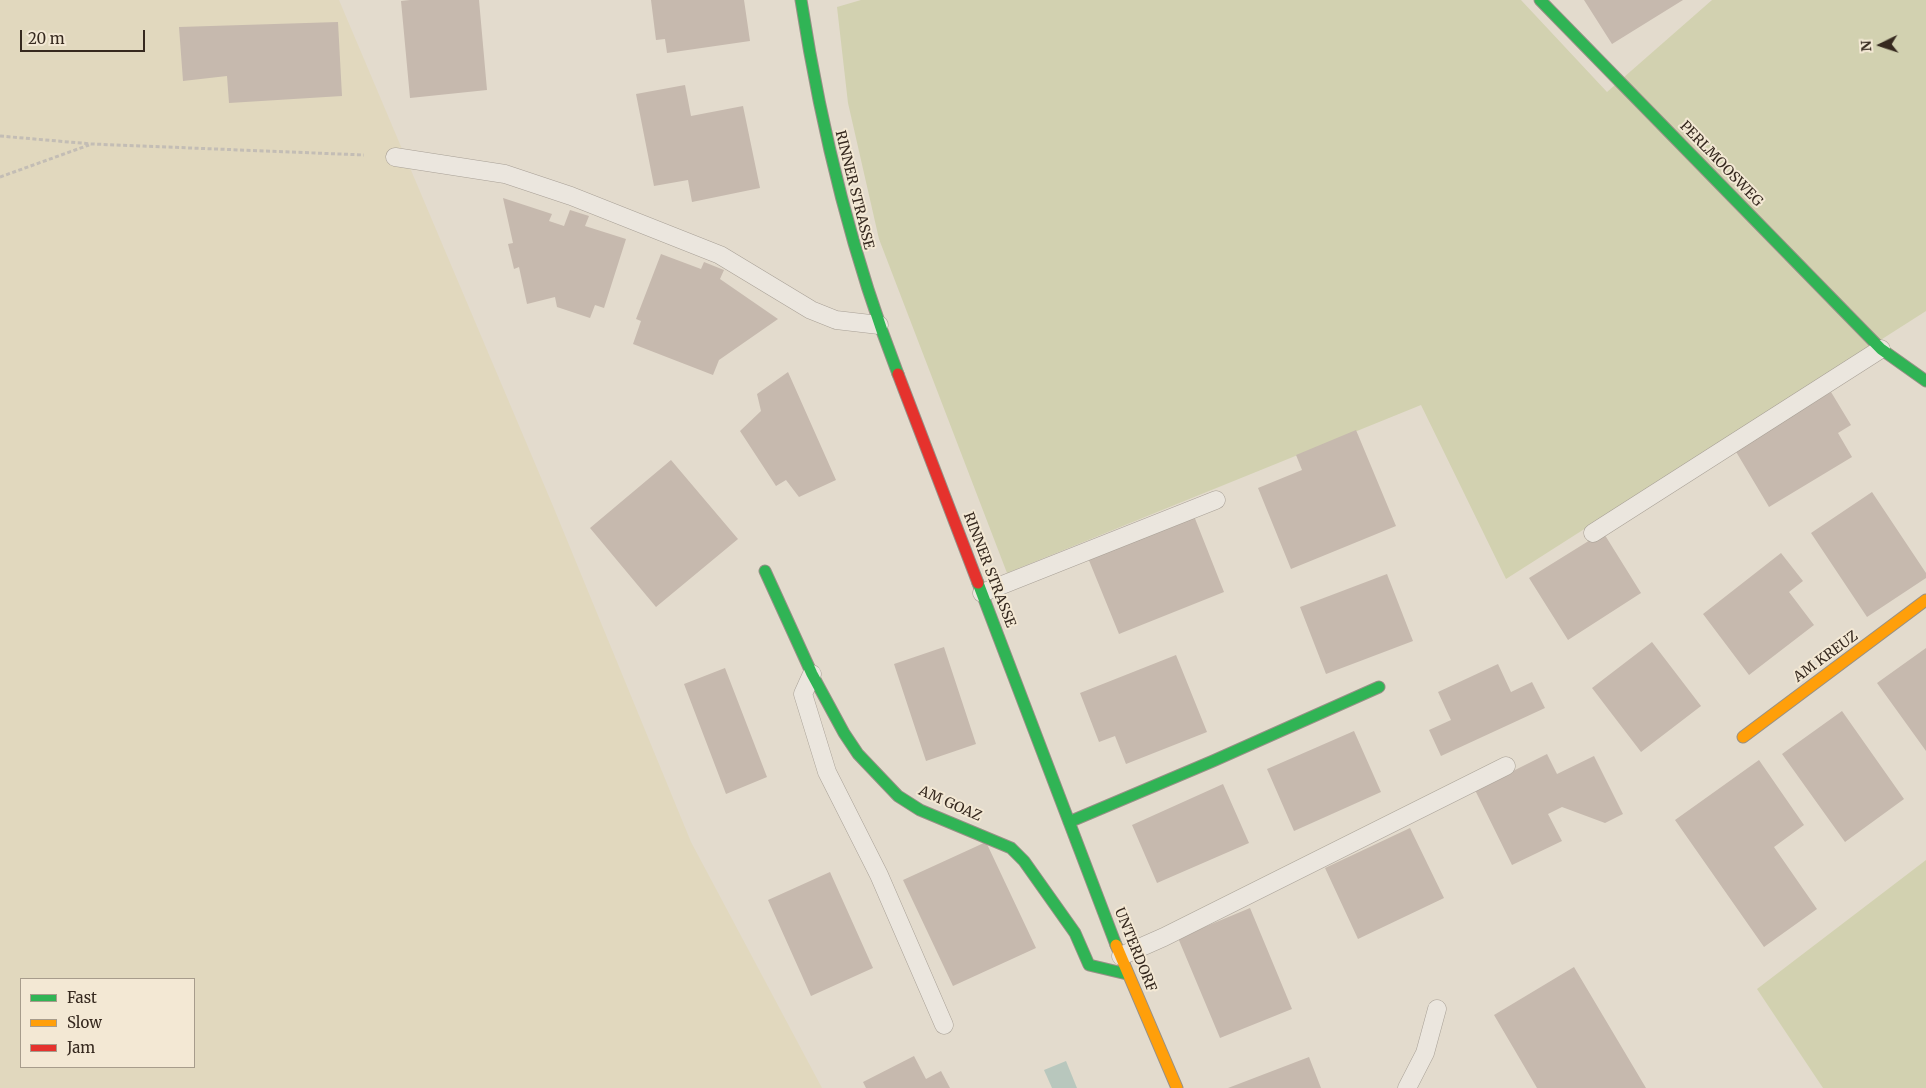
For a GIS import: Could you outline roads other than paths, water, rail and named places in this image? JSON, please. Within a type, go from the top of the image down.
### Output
[{"type":"street","name":"RINNER STRASSE","points":[[801,0],[825,141],[859,270],[878,325],[1069,822]]},
{"type":"street","name":"PERLMOOSWEG","points":[[1540,0],[1881,349]]},
{"type":"street","points":[[1881,349],[1926,381]]},
{"type":"street","name":"AM GOAZ","points":[[765,571],[812,674],[844,733],[858,754],[898,796],[920,810],[1011,848],[1024,861],[1070,926],[1089,965],[1127,974]]},
{"type":"street","name":"AM KREUZ","points":[[1742,737],[1865,648],[1926,600]]},
{"type":"street","points":[[1069,822],[1213,761],[1379,687]]},
{"type":"street","name":"UNTERDORF","points":[[1069,822],[1127,974],[1177,1088]]},
{"type":"lane","points":[[394,157],[505,174],[571,196],[720,255],[811,310],[836,320],[878,325]]},
{"type":"lane","points":[[1593,533],[1881,349]]},
{"type":"lane","points":[[982,593],[1216,500]]},
{"type":"lane","points":[[812,674],[803,694],[827,772],[879,875],[944,1025]]},
{"type":"lane","points":[[1120,956],[1164,937],[1506,766]]},
{"type":"lane","points":[[1407,1088],[1425,1053],[1437,1008]]}]
